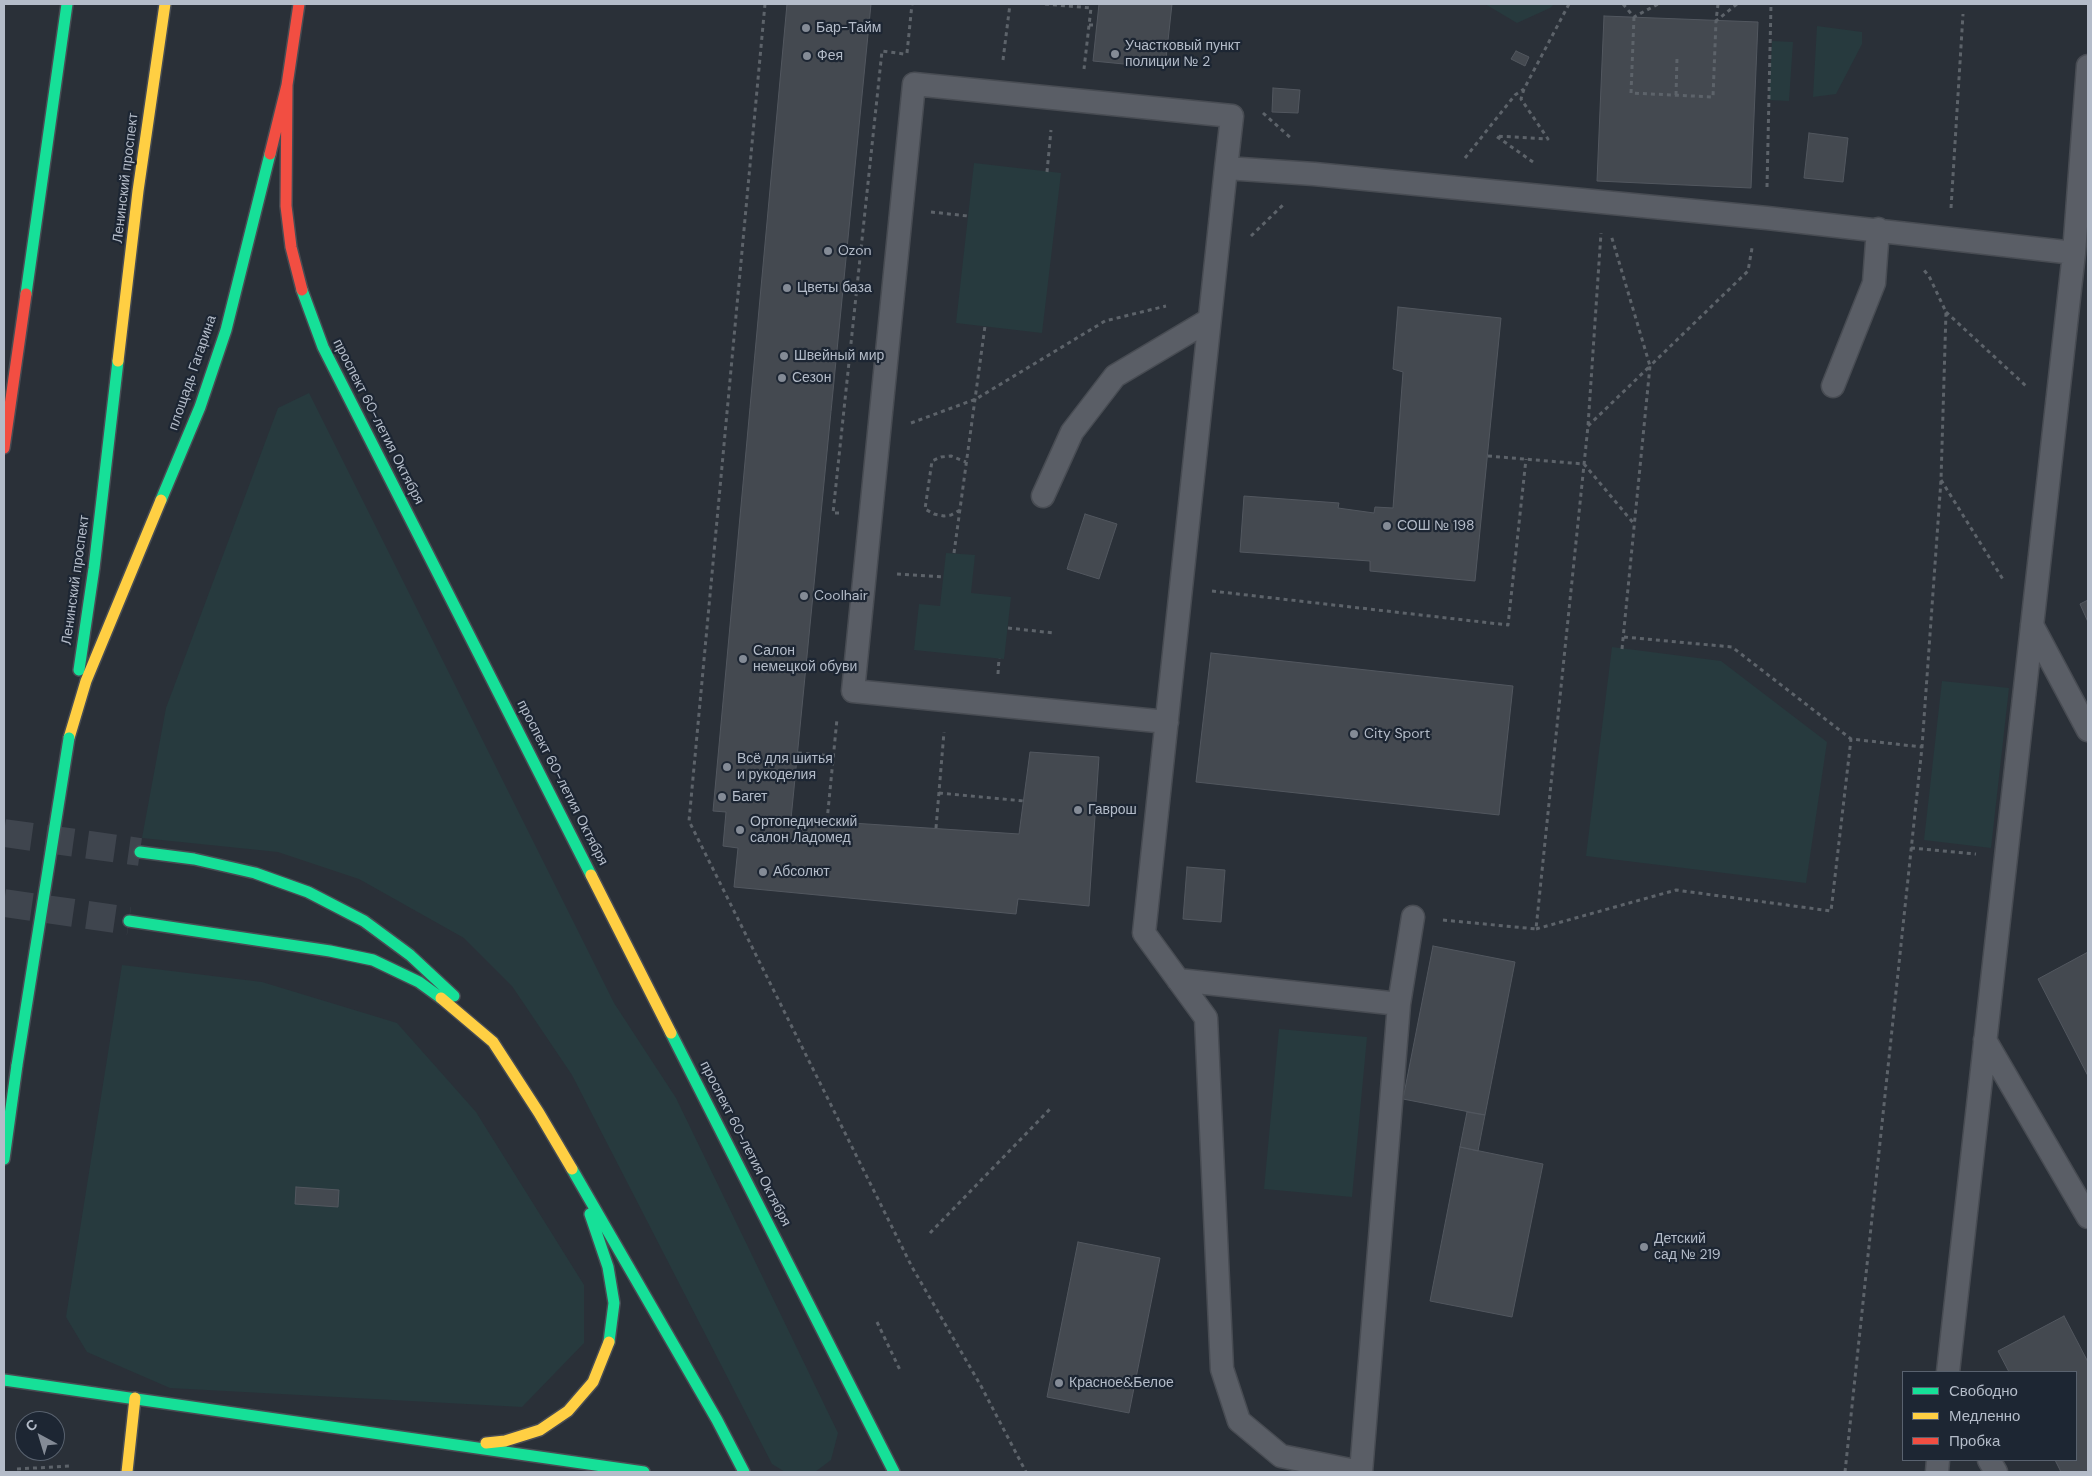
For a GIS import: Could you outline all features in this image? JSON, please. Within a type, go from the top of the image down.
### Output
[{"type":"main road","points":[[4,448],[67,4]]},
{"type":"main road","name":"Ленинский проспект","points":[[4,1159],[94,568],[138,191],[165,4]]},
{"type":"main road","name":"площадь Гагарина","points":[[69,738],[86,681],[200,407],[226,330],[287,85],[299,4]]},
{"type":"main road","name":"проспект 60-летия Октября","points":[[287,85],[286,206],[291,248],[302,291],[323,347],[894,1472]]},
{"type":"main road","points":[[140,852],[194,859],[256,872],[308,892],[364,921],[410,955],[455,998],[492,1042],[515,1074],[717,1420],[744,1472]]},
{"type":"main road","points":[[129,921],[330,951],[373,960],[419,982],[454,1007],[492,1042]]},
{"type":"main road","points":[[465,1446],[505,1441],[540,1430],[568,1412],[592,1382],[609,1341],[614,1303],[608,1267],[574,1174]]},
{"type":"main road","points":[[4,1380],[644,1472]]},
{"type":"main road","points":[[127,1472],[136,1398]]},
{"type":"lane","points":[[1948,1371],[2074,252],[2088,66]]},
{"type":"lane","points":[[1167,722],[853,691],[914,84],[1232,116],[1209,320],[1167,722],[1144,933],[1206,1018],[1222,1369],[1239,1421],[1281,1456],[1361,1472],[1399,1004],[1413,916]]},
{"type":"lane","points":[[1226,168],[1599,205],[1758,217],[2074,252]]},
{"type":"lane","points":[[1833,386],[1874,283],[1878,229]]},
{"type":"lane","points":[[1043,496],[1072,432],[1115,376],[1209,320]]},
{"type":"lane","points":[[2032,625],[2088,730]]},
{"type":"lane","points":[[1178,980],[1399,1004]]},
{"type":"lane","points":[[1985,1040],[2088,1217]]},
{"type":"lane","points":[[1990,1461],[1996,1472]]},
{"type":"path","points":[[765,4],[689,822],[912,1267],[981,1386],[1026,1472]]},
{"type":"path","points":[[907,54],[912,4]]},
{"type":"path","points":[[1003,64],[1010,4]]},
{"type":"path","points":[[1045,4],[1091,8],[1084,72],[1075,71]]},
{"type":"path","points":[[1527,165],[1537,165],[1496,136],[1548,140],[1521,99],[1524,89],[1570,4]]},
{"type":"path","points":[[1623,4],[1634,17],[1631,93],[1713,97],[1718,4]]},
{"type":"path","points":[[1634,17],[1658,4]]},
{"type":"path","points":[[1716,21],[1737,4]]},
{"type":"path","points":[[1767,154],[1770,4]]},
{"type":"path","points":[[1949,238],[1963,14]]},
{"type":"path","points":[[1089,25],[1097,25]]},
{"type":"path","points":[[870,517],[834,513],[882,51],[917,55]]},
{"type":"path","points":[[1676,95],[1677,58]]},
{"type":"path","points":[[1460,164],[1515,95],[1524,89]]},
{"type":"path","points":[[1047,172],[1055,98]]},
{"type":"path","points":[[1256,107],[1292,140]]},
{"type":"path","points":[[1599,205],[1650,366],[1622,649]]},
{"type":"path","points":[[1536,928],[1588,426],[1599,205]]},
{"type":"path","points":[[1588,426],[1748,271],[1758,217]]},
{"type":"path","points":[[1929,276],[1946,312],[2056,413]]},
{"type":"path","points":[[842,437],[878,436],[976,399],[1105,321],[1212,296]]},
{"type":"path","points":[[1845,1472],[1922,747],[1941,480],[1946,312]]},
{"type":"path","points":[[954,554],[986,326]]},
{"type":"path","points":[[960,510],[951,515],[944,516],[934,514],[925,509],[932,462],[941,457],[951,456],[967,463]]},
{"type":"path","points":[[1488,456],[1584,464],[1635,525]]},
{"type":"path","points":[[1181,587],[1508,625],[1526,459]]},
{"type":"path","points":[[1941,480],[2032,625]]},
{"type":"path","points":[[865,571],[943,578]]},
{"type":"path","points":[[1008,628],[1054,633]]},
{"type":"path","points":[[1624,637],[1732,647],[1851,739],[1922,747]]},
{"type":"path","points":[[827,821],[838,710]]},
{"type":"path","points":[[936,828],[945,730]]},
{"type":"path","points":[[1413,916],[1536,928],[1676,890],[1831,912],[1851,739]]},
{"type":"path","points":[[798,753],[833,756]]},
{"type":"path","points":[[939,793],[1024,801]]},
{"type":"path","points":[[1912,848],[2006,857]]},
{"type":"path","points":[[930,1232],[1050,1108]]},
{"type":"path","points":[[877,1322],[900,1370]]},
{"type":"path","points":[[17,1469],[71,1466]]},
{"type":"green space","points":[[1485,4],[1554,4],[1550,8],[1517,23]]},
{"type":"green space","points":[[1817,26],[1862,32],[1862,44],[1836,94],[1813,97]]},
{"type":"green space","points":[[1772,41],[1793,42],[1789,101],[1769,100]]},
{"type":"green space","points":[[974,163],[1061,173],[1042,333],[956,323]]},
{"type":"green space","points":[[309,393],[614,1003],[676,1098],[838,1433],[831,1460],[815,1472],[785,1472],[772,1464],[572,1075],[512,986],[464,938],[359,879],[278,852],[142,838],[166,708],[278,408]]},
{"type":"green space","points":[[946,553],[975,555],[971,593],[1011,597],[1004,659],[914,650],[919,604],[940,606]]},
{"type":"green space","points":[[1612,647],[1721,661],[1827,742],[1806,883],[1586,856]]},
{"type":"green space","points":[[1942,681],[2009,688],[1991,848],[1924,840]]},
{"type":"green space","points":[[122,965],[262,982],[397,1023],[476,1112],[584,1285],[584,1343],[522,1407],[170,1388],[87,1352],[66,1317]]},
{"type":"green space","points":[[1279,1029],[1367,1037],[1352,1197],[1264,1189]]},
{"type":"building","points":[[787,4],[871,4],[791,819],[1019,834],[1030,752],[1099,757],[1089,906],[1018,899],[1016,914],[734,887],[738,848],[723,846],[726,812],[713,811]]},
{"type":"building","points":[[1099,4],[1172,4],[1165,68],[1093,61]]},
{"type":"building","points":[[1604,16],[1758,22],[1751,188],[1597,181]]},
{"type":"building","points":[[1516,51],[1529,57],[1525,66],[1511,59]]},
{"type":"building","points":[[1273,88],[1300,90],[1298,113],[1272,112]]},
{"type":"building","points":[[1809,133],[1848,138],[1843,182],[1804,178]]},
{"type":"building","points":[[1398,307],[1501,318],[1475,581],[1370,571],[1370,561],[1240,552],[1244,496],[1339,503],[1338,508],[1374,513],[1375,507],[1393,508],[1403,372],[1393,369]]},
{"type":"building","points":[[1085,514],[1117,524],[1099,579],[1067,569]]},
{"type":"building","points":[[2088,600],[2088,622],[2080,604]]},
{"type":"building","name":"City Sport","points":[[1211,653],[1513,686],[1499,815],[1196,782]]},
{"type":"building","points":[[1187,867],[1225,870],[1221,922],[1183,919]]},
{"type":"building","points":[[1433,946],[1515,962],[1485,1115],[1403,1099]]},
{"type":"building","points":[[2088,952],[2088,1076],[2038,979]]},
{"type":"building","points":[[1467,1112],[1485,1115],[1478,1151],[1460,1147]]},
{"type":"building","points":[[1460,1147],[1543,1164],[1512,1317],[1430,1301]]},
{"type":"building","points":[[296,1187],[339,1190],[338,1207],[295,1204]]},
{"type":"building","points":[[1078,1242],[1160,1258],[1129,1413],[1047,1397]]},
{"type":"building","points":[[2064,1316],[2088,1362],[2088,1472],[2061,1472],[2056,1461],[2077,1461],[2077,1371],[2008,1371],[1998,1351]]},
{"type":"tunnel","points":[[4,833],[140,852]]},
{"type":"tunnel","points":[[4,903],[129,921]]},
{"type":"traffic: fast","points":[[26,294],[67,4]]},
{"type":"traffic: fast","points":[[161,500],[200,407],[226,330],[270,154]]},
{"type":"traffic: fast","points":[[302,290],[323,347],[591,875]]},
{"type":"traffic: fast","points":[[79,670],[94,568],[118,361]]},
{"type":"traffic: fast","points":[[17,1065],[69,738]]},
{"type":"traffic: fast","points":[[140,852],[194,859],[255,873],[308,892],[364,921],[410,955],[454,996]]},
{"type":"traffic: fast","points":[[129,921],[330,951],[373,960],[419,982],[441,998]]},
{"type":"traffic: fast","points":[[671,1033],[894,1472]]},
{"type":"traffic: fast","points":[[4,1159],[17,1065]]},
{"type":"traffic: fast","points":[[572,1169],[717,1420],[744,1472]]},
{"type":"traffic: fast","points":[[590,1214],[608,1267],[614,1303],[609,1342]]},
{"type":"traffic: fast","points":[[4,1380],[644,1472]]},
{"type":"traffic: slow","points":[[118,361],[138,191],[165,4]]},
{"type":"traffic: slow","points":[[69,738],[86,681],[161,500]]},
{"type":"traffic: slow","points":[[591,875],[671,1033]]},
{"type":"traffic: slow","points":[[441,998],[493,1042],[539,1113],[572,1169]]},
{"type":"traffic: slow","points":[[486,1443],[505,1441],[540,1430],[568,1411],[593,1382],[609,1342]]},
{"type":"traffic: slow","points":[[127,1472],[135,1398]]},
{"type":"traffic: jam","points":[[270,154],[287,85],[299,4]]},
{"type":"traffic: jam","points":[[287,85],[286,206],[291,247],[302,290]]},
{"type":"traffic: jam","points":[[4,448],[26,294]]},
{"type":"place","name":"Бар-Тайм","points":[[806,28]]},
{"type":"place","name":"Участковый пункт полиции № 2","points":[[1115,54]]},
{"type":"place","name":"Фея","points":[[807,56]]},
{"type":"place","name":"Ozon","points":[[828,251]]},
{"type":"place","name":"Цветы база","points":[[787,288]]},
{"type":"place","name":"Швейный мир","points":[[784,356]]},
{"type":"place","name":"Сезон","points":[[782,378]]},
{"type":"place","name":"СОШ № 198","points":[[1387,526]]},
{"type":"place","name":"Coolhair","points":[[804,596]]},
{"type":"place","name":"Салон немецкой обуви","points":[[743,659]]},
{"type":"place","name":"City Sport","points":[[1354,734]]},
{"type":"place","name":"Всё для шитья и рукоделия","points":[[727,767]]},
{"type":"place","name":"Багет","points":[[722,797]]},
{"type":"place","name":"Гаврош","points":[[1078,810]]},
{"type":"place","name":"Ортопедический салон Ладомед","points":[[740,830]]},
{"type":"place","name":"Абсолют","points":[[763,872]]},
{"type":"place","name":"Детский сад № 219","points":[[1644,1247]]},
{"type":"place","name":"Красное&Белое","points":[[1059,1383]]}]
